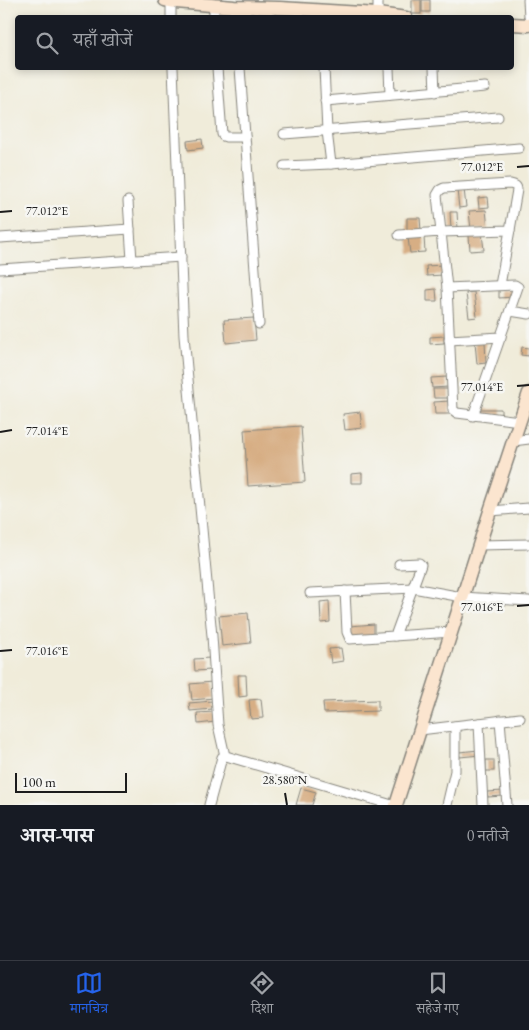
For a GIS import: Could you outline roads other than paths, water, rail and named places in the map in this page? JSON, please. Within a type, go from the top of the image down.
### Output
[{"type":"street","points":[[171,15],[169,0],[209,7],[239,8],[292,4],[324,10],[374,15]]},
{"type":"street","points":[[378,0],[384,15]]},
{"type":"street","points":[[528,0],[529,16]]},
{"type":"street","points":[[514,24],[529,25]]},
{"type":"street","points":[[173,70],[184,336],[212,636],[218,725],[225,756]]},
{"type":"street","points":[[217,70],[222,134],[226,138],[245,137]]},
{"type":"street","points":[[240,70],[260,324]]},
{"type":"street","points":[[324,70],[327,131],[331,164]]},
{"type":"street","points":[[389,70],[390,95]]},
{"type":"street","points":[[434,70],[435,92]]},
{"type":"street","points":[[325,101],[485,87]]},
{"type":"street","points":[[284,134],[498,117]]},
{"type":"street","points":[[284,166],[331,164],[519,148]]},
{"type":"street","points":[[500,285],[517,190],[516,186],[510,184],[455,187],[440,190],[437,195],[447,288],[453,410],[457,413],[473,416],[520,421]]},
{"type":"street","points":[[128,201],[132,260]]},
{"type":"street","points":[[0,238],[130,229]]},
{"type":"street","points":[[399,235],[510,230]]},
{"type":"street","points":[[0,269],[181,257]]},
{"type":"street","points":[[447,288],[500,285],[517,286],[518,288],[473,416]]},
{"type":"street","points":[[510,311],[529,314]]},
{"type":"street","points":[[449,340],[501,337]]},
{"type":"street","points":[[396,805],[529,393]]},
{"type":"street","points":[[513,441],[529,439]]},
{"type":"street","points":[[490,511],[529,508]]},
{"type":"street","points":[[479,545],[529,544]]},
{"type":"street","points":[[396,636],[420,564],[398,564]]},
{"type":"street","points":[[310,593],[413,588],[462,598],[529,601]]},
{"type":"street","points":[[345,591],[347,632],[350,639],[452,632]]},
{"type":"street","points":[[420,730],[520,718]]},
{"type":"street","points":[[500,720],[507,805]]},
{"type":"street","points":[[479,723],[483,805]]},
{"type":"street","points":[[447,805],[455,771],[455,726]]},
{"type":"street","points":[[208,805],[222,757],[225,756]]},
{"type":"street","points":[[225,756],[392,805]]}]
